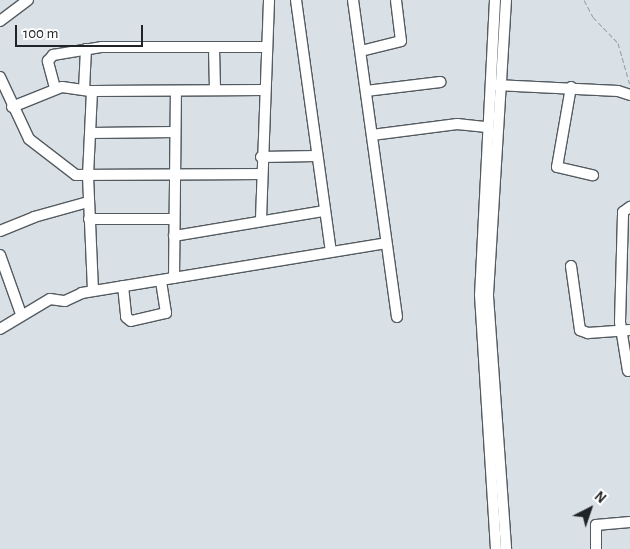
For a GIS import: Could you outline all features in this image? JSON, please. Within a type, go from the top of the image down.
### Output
[{"type":"street","points":[[0,22],[28,0]]},
{"type":"street","points":[[261,219],[260,174],[265,48],[269,0]]},
{"type":"street","points":[[296,0],[316,156],[331,251]]},
{"type":"street","points":[[353,0],[397,317]]},
{"type":"street","points":[[360,52],[401,41],[396,0]]},
{"type":"street","points":[[495,0],[487,126],[480,295],[496,549]]},
{"type":"street","points":[[506,0],[488,296],[506,549]]},
{"type":"street","points":[[214,48],[215,90]]},
{"type":"street","points":[[54,88],[50,58],[86,49],[265,48]]},
{"type":"street","points":[[86,49],[91,133],[88,202],[93,291]]},
{"type":"street","points":[[0,77],[12,107],[34,145],[72,173],[88,176],[260,174]]},
{"type":"street","points":[[366,91],[440,82]]},
{"type":"street","points":[[490,85],[618,90],[630,95]]},
{"type":"street","points":[[570,87],[557,167],[592,175]]},
{"type":"street","points":[[12,107],[54,88],[176,91],[264,90]]},
{"type":"street","points":[[174,278],[176,91]]},
{"type":"street","points":[[372,135],[448,125],[487,126]]},
{"type":"street","points":[[91,133],[175,132]]},
{"type":"street","points":[[261,157],[316,156]]},
{"type":"street","points":[[0,231],[34,217],[88,202]]},
{"type":"street","points":[[628,371],[625,331],[623,212],[630,207]]},
{"type":"street","points":[[174,236],[261,219],[324,211]]},
{"type":"street","points":[[89,219],[174,219]]},
{"type":"street","points":[[0,329],[46,300],[64,301],[93,291],[386,243]]},
{"type":"street","points":[[0,255],[22,314]]},
{"type":"street","points":[[571,266],[580,330],[625,331]]},
{"type":"street","points":[[122,286],[126,318],[132,321],[166,313],[161,280]]},
{"type":"street","points":[[596,549],[596,525],[630,522]]},
{"type":"path","points":[[584,0],[593,17],[618,44],[630,87]]}]
